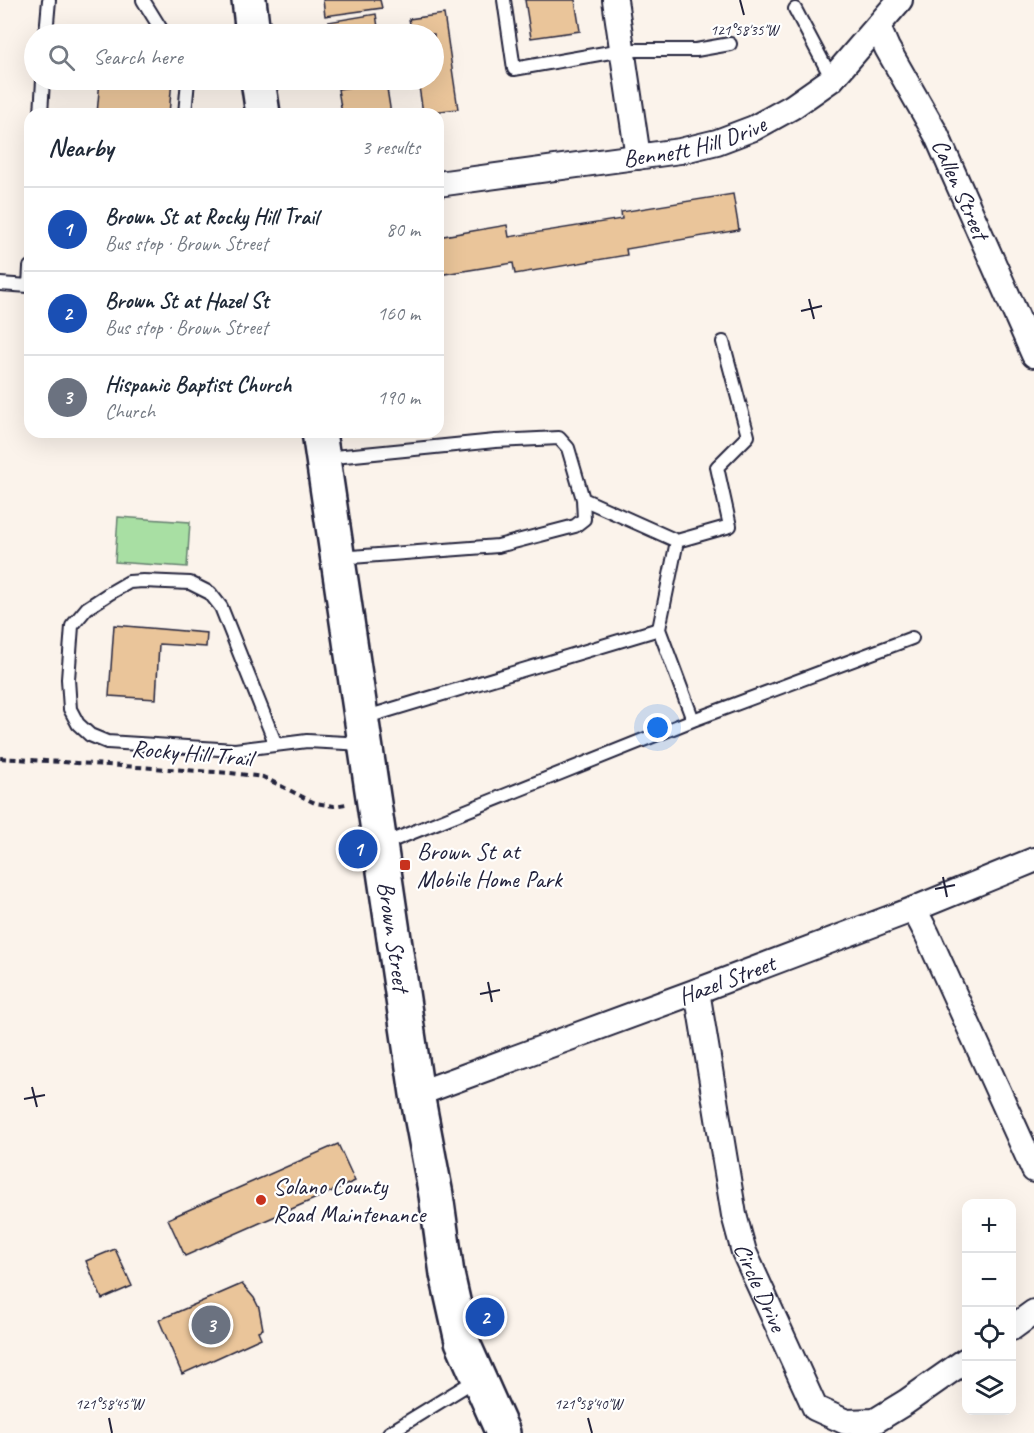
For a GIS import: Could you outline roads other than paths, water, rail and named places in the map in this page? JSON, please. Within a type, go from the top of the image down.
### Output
[{"type":"street","points":[[249,0],[252,24]]},
{"type":"street","points":[[615,0],[638,157]]},
{"type":"street","name":"Bennett Hill Drive","points":[[444,183],[680,151],[717,142],[754,128],[792,107],[832,79],[900,0]]},
{"type":"street","name":"Callen Street","points":[[878,27],[887,48],[936,134],[1034,355]]},
{"type":"street","points":[[259,90],[262,108]]},
{"type":"street","name":"Brown Street","points":[[320,445],[417,1094],[436,1195],[447,1274],[462,1341],[503,1433]]},
{"type":"street","name":"Hazel Street","points":[[417,1094],[697,991],[1034,861]]},
{"type":"street","points":[[914,909],[1034,1170]]},
{"type":"street","name":"Circle Drive","points":[[697,991],[734,1215],[744,1252],[815,1408],[846,1422],[875,1421],[965,1361]]},
{"type":"street","points":[[1016,1325],[1034,1312]]},
{"type":"lane","points":[[47,24],[49,0]]},
{"type":"lane","points":[[143,0],[158,24]]},
{"type":"lane","points":[[504,0],[514,69],[622,50],[696,50],[730,44]]},
{"type":"lane","points":[[795,9],[832,79]]},
{"type":"lane","points":[[41,108],[42,90]]},
{"type":"lane","points":[[186,108],[187,90]]},
{"type":"lane","points":[[0,284],[24,286]]},
{"type":"lane","points":[[583,499],[677,541],[730,526],[717,467],[748,436],[723,342]]},
{"type":"lane","points":[[320,445],[559,438],[567,448],[583,499],[584,519],[575,525],[498,546],[338,558]]},
{"type":"lane","points":[[677,541],[659,628],[693,720]]},
{"type":"lane","points":[[276,745],[221,607],[210,593],[190,583],[143,580],[129,582],[87,608],[72,626],[68,679],[70,709],[78,724],[90,735],[107,742],[236,750],[276,745],[307,741],[364,731],[659,628]]},
{"type":"lane","points":[[380,845],[693,720],[912,638]]},
{"type":"lane","points":[[389,1433],[478,1378]]},
{"type":"place","name":"Brown St at Rocky Hill Trail","points":[[358,849]]},
{"type":"place","name":"Brown St at Mobile Home Park","points":[[405,865]]},
{"type":"place","name":"Solano County Road Maintenance","points":[[261,1200]]},
{"type":"place","name":"Brown St at Hazel St","points":[[485,1317]]},
{"type":"place","name":"Hispanic Baptist Church","points":[[211,1325]]}]
